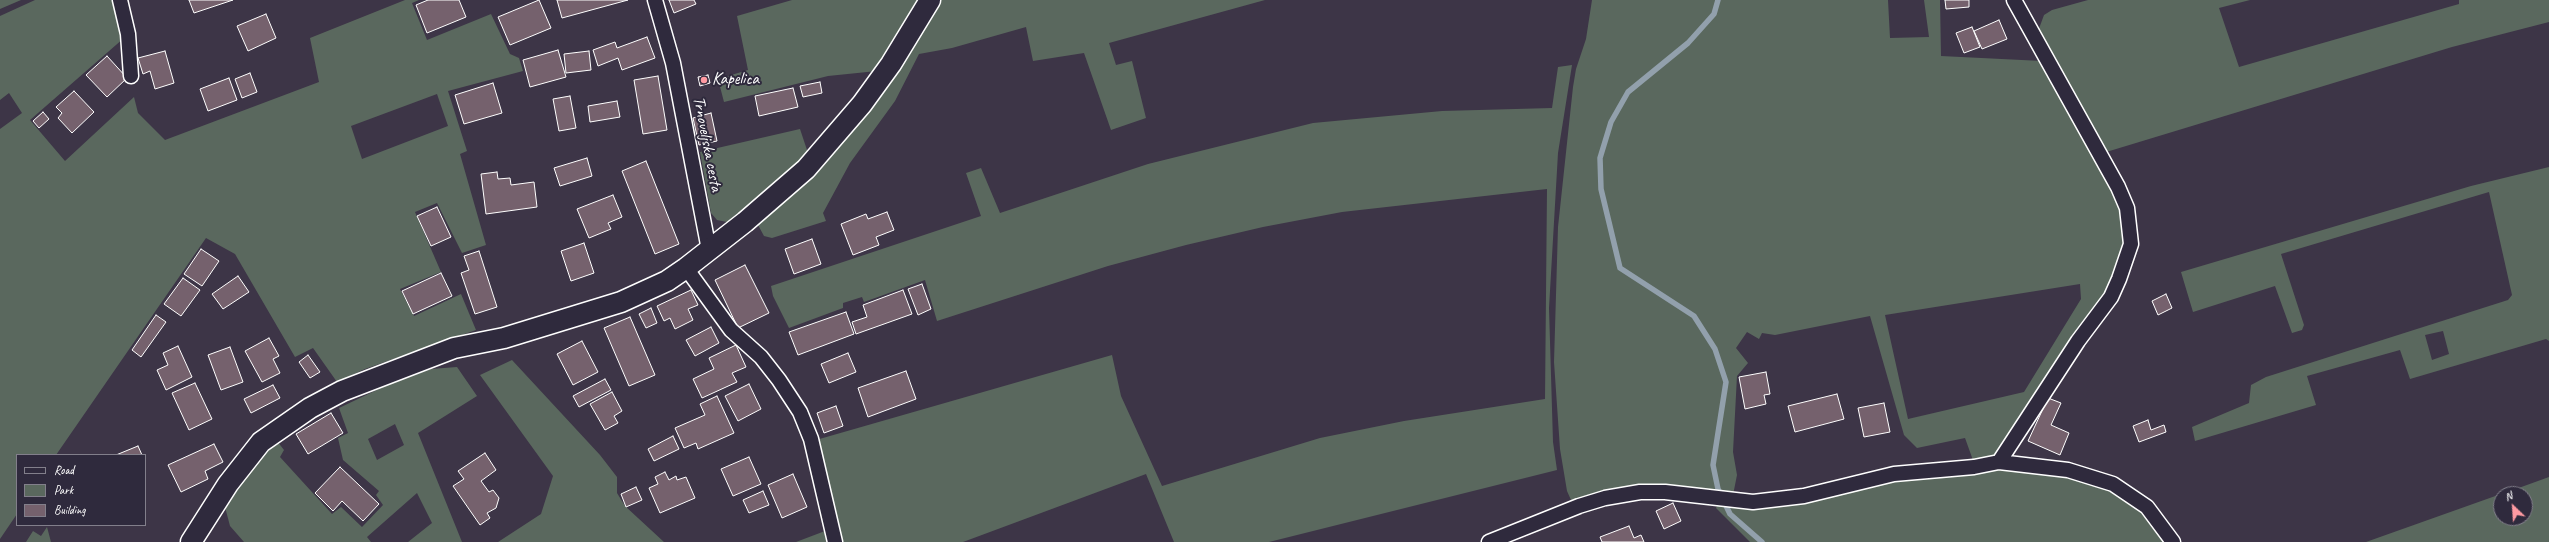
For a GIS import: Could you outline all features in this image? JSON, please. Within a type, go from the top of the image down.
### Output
[{"type":"street","points":[[120,0],[128,34],[131,76]]},
{"type":"street","name":"Trnoveljska cesta","points":[[655,0],[673,63],[709,250]]},
{"type":"street","points":[[191,542],[240,467],[261,442],[277,429],[342,391],[454,348],[504,338],[621,302],[667,281],[686,268],[745,222],[806,169],[862,104],[891,64],[930,0]]},
{"type":"street","points":[[1999,462],[2078,341],[2111,297],[2131,244],[2128,208],[2014,0]]},
{"type":"street","points":[[686,268],[732,330],[760,357],[779,380],[800,412],[811,439],[835,542]]},
{"type":"street","points":[[1489,542],[1605,498],[1640,492],[1659,492],[1730,501],[1753,502],[1804,496],[1894,474],[1974,467],[1999,462],[2068,470],[2113,484],[2147,507],[2173,542]]},
{"type":"green space","points":[[0,0],[21,0],[0,9]]},
{"type":"green space","points":[[35,0],[114,0],[124,38],[30,120],[65,161],[134,97],[138,113],[165,140],[319,82],[310,38],[405,0],[419,0],[412,3],[427,40],[491,14],[510,54],[519,58],[523,71],[448,91],[467,151],[460,154],[486,245],[462,253],[437,203],[415,212],[441,272],[400,289],[414,316],[461,294],[476,330],[365,369],[337,382],[313,348],[295,357],[235,254],[206,238],[57,454],[16,454],[16,515],[0,539],[0,129],[22,113],[9,93],[0,100],[0,16]],"holes":[[[437,94],[448,126],[362,159],[351,126]]]},
{"type":"green space","points":[[792,0],[918,0],[877,71],[828,76],[724,102],[718,79],[748,70],[737,16]]},
{"type":"green space","points":[[938,0],[1265,0],[1109,43],[1116,65],[1132,61],[1146,118],[1111,130],[1084,53],[1033,61],[1026,27],[952,48],[919,54],[895,101],[850,163],[823,213],[826,221],[772,238],[764,236],[758,225],[812,178],[869,112],[906,56]]},
{"type":"green space","points":[[1592,0],[1888,0],[1890,38],[1929,37],[1924,0],[1940,0],[1941,56],[2042,61],[2115,188],[2124,213],[2126,239],[2107,294],[2001,447],[1993,456],[1974,463],[1965,438],[1917,448],[1904,435],[1870,316],[1775,335],[1762,333],[1759,339],[1747,332],[1736,348],[1748,363],[1737,376],[1733,452],[1737,475],[1733,495],[1654,484],[1630,487],[1578,502],[1571,500],[1567,491],[1560,449],[1554,362],[1558,227],[1573,87],[1576,69],[1586,39]],"holes":[[[2080,284],[2081,299],[2024,392],[1908,419],[1885,315]]]},
{"type":"green space","points":[[2088,0],[2250,0],[2219,8],[2239,67],[2459,4],[2459,0],[2549,0],[2549,22],[2452,47],[2103,153],[2037,34],[2044,15],[2052,10]]},
{"type":"green space","points":[[1572,65],[1558,153],[1549,308],[1553,442],[1557,470],[1269,542],[1174,542],[1146,474],[963,542],[842,542],[816,440],[1112,355],[1121,396],[1162,486],[1320,438],[1404,421],[1545,399],[1547,189],[1342,212],[1263,227],[1186,245],[1108,266],[937,321],[925,280],[864,302],[862,297],[843,303],[843,308],[789,328],[773,296],[771,286],[981,216],[966,173],[981,168],[1000,213],[1148,164],[1313,123],[1442,111],[1552,108],[1558,67]]},
{"type":"green space","points":[[800,129],[808,153],[770,190],[734,219],[727,222],[717,220],[711,213],[700,152]]},
{"type":"green space","points":[[2549,167],[2549,341],[2546,339],[2410,379],[2400,350],[2307,376],[2316,405],[2195,441],[2192,427],[2249,403],[2251,385],[2266,377],[2508,300],[2512,295],[2489,192],[2281,254],[2304,325],[2302,330],[2292,333],[2275,286],[2193,312],[2181,272],[2471,186]],"holes":[[[2443,331],[2449,354],[2432,360],[2425,335]]]},
{"type":"green space","points":[[512,360],[600,455],[617,477],[617,493],[625,506],[664,542],[498,542],[541,514],[553,476],[480,375]]},
{"type":"green space","points":[[457,367],[477,396],[418,433],[462,542],[408,542],[432,523],[417,493],[367,537],[371,542],[244,542],[230,526],[225,507],[245,476],[277,441],[284,450],[280,457],[332,514],[341,507],[362,527],[383,505],[376,495],[379,491],[343,460],[338,438],[348,433],[339,408],[383,387],[431,369]],"holes":[[[395,424],[404,445],[377,460],[368,439]]]},
{"type":"green space","points":[[2006,466],[2097,482],[2141,506],[2167,542],[1750,542],[1716,508],[1718,504],[1761,507],[1781,506],[1858,486]]},
{"type":"green space","points":[[2549,477],[2549,542],[2366,542],[2493,497],[2493,526],[2533,526],[2533,486],[2524,486]]},
{"type":"green space","points":[[47,527],[51,542],[26,542],[33,531],[41,536]]},
{"type":"green space","points":[[825,531],[829,542],[796,542]]},
{"type":"building","points":[[189,0],[233,0],[194,13]]},
{"type":"building","points":[[428,0],[459,0],[466,17],[427,33],[416,5]]},
{"type":"building","points":[[539,0],[551,28],[510,45],[498,17]]},
{"type":"building","points":[[557,0],[628,0],[562,18]]},
{"type":"building","points":[[669,0],[694,0],[696,4],[674,13]]},
{"type":"building","points":[[1945,0],[1969,0],[1969,7],[1946,9]]},
{"type":"building","points":[[266,14],[276,38],[248,51],[237,26]]},
{"type":"building","points":[[1999,20],[2007,39],[1982,49],[1974,31]]},
{"type":"building","points":[[1972,27],[1980,47],[1964,53],[1956,33]]},
{"type":"building","points":[[647,37],[655,58],[622,70],[618,58],[598,66],[593,50],[615,42],[617,48]]},
{"type":"building","points":[[558,50],[566,77],[530,87],[523,60]]},
{"type":"building","points":[[165,51],[174,83],[155,89],[150,71],[143,74],[138,58]]},
{"type":"building","points":[[589,51],[591,70],[566,73],[564,54]]},
{"type":"building","points":[[107,56],[127,78],[107,97],[86,75]]},
{"type":"building","points":[[250,73],[257,92],[242,98],[235,79]]},
{"type":"building","points":[[708,75],[710,83],[700,86],[698,77]]},
{"type":"building","points":[[658,76],[667,130],[643,134],[634,80]]},
{"type":"building","points":[[229,78],[237,100],[208,111],[200,89]]},
{"type":"building","points":[[820,82],[822,93],[803,97],[800,86]]},
{"type":"building","points":[[493,83],[502,113],[464,124],[455,95]]},
{"type":"building","points":[[793,88],[798,107],[759,116],[755,96]]},
{"type":"building","points":[[74,91],[94,112],[72,133],[58,118],[62,113],[56,107]]},
{"type":"building","points":[[570,96],[576,128],[559,131],[553,99]]},
{"type":"building","points":[[617,101],[620,117],[590,122],[588,106]]},
{"type":"building","points":[[43,112],[49,119],[39,128],[33,121]]},
{"type":"building","points":[[711,113],[717,141],[699,145],[693,118]]},
{"type":"building","points":[[587,158],[592,176],[560,186],[554,168]]},
{"type":"building","points":[[646,161],[679,244],[655,254],[622,171]]},
{"type":"building","points":[[497,172],[498,179],[510,178],[511,185],[534,182],[537,207],[486,214],[481,174]]},
{"type":"building","points":[[613,195],[622,217],[608,223],[611,229],[589,238],[577,209]]},
{"type":"building","points":[[437,207],[451,237],[431,246],[417,216]]},
{"type":"building","points":[[887,212],[894,230],[876,237],[879,245],[853,255],[841,224],[866,214],[868,219]]},
{"type":"building","points":[[812,239],[821,264],[794,274],[785,249]]},
{"type":"building","points":[[584,243],[594,273],[571,281],[561,251]]},
{"type":"building","points":[[201,249],[219,261],[202,286],[184,274]]},
{"type":"building","points":[[479,251],[497,307],[475,314],[461,273],[469,270],[464,256]]},
{"type":"building","points":[[745,265],[769,313],[738,328],[715,280]]},
{"type":"building","points":[[441,273],[452,296],[413,314],[402,291]]},
{"type":"building","points":[[238,276],[249,292],[223,309],[212,294]]},
{"type":"building","points":[[183,278],[200,290],[181,316],[164,304]]},
{"type":"building","points":[[922,284],[931,309],[918,315],[908,289]]},
{"type":"building","points":[[691,290],[698,305],[688,309],[693,320],[675,329],[670,318],[664,321],[657,306]]},
{"type":"building","points":[[903,290],[912,314],[856,334],[852,322],[867,317],[863,305]]},
{"type":"building","points":[[2166,294],[2172,308],[2158,315],[2152,301]]},
{"type":"building","points":[[651,308],[657,323],[646,328],[639,314]]},
{"type":"building","points":[[846,312],[854,334],[798,355],[789,332]]},
{"type":"building","points":[[156,315],[166,322],[141,357],[132,350]]},
{"type":"building","points":[[630,317],[655,375],[629,386],[604,328]]},
{"type":"building","points":[[711,327],[719,343],[695,356],[686,340]]},
{"type":"building","points":[[269,338],[279,356],[273,359],[280,373],[262,382],[245,351]]},
{"type":"building","points":[[582,341],[598,372],[573,385],[557,354]]},
{"type":"building","points":[[736,345],[746,367],[732,373],[737,382],[702,398],[693,379],[714,369],[709,358]]},
{"type":"building","points":[[178,346],[192,377],[166,390],[157,370],[168,365],[163,353]]},
{"type":"building","points":[[230,347],[243,382],[221,390],[208,355]]},
{"type":"building","points":[[848,353],[856,372],[829,383],[821,364]]},
{"type":"building","points":[[308,355],[320,372],[310,378],[299,362]]},
{"type":"building","points":[[906,371],[916,399],[868,417],[858,388]]},
{"type":"building","points":[[1766,372],[1770,394],[1764,395],[1766,404],[1745,409],[1739,377]]},
{"type":"building","points":[[605,379],[611,390],[579,407],[573,396]]},
{"type":"building","points":[[195,383],[212,419],[189,430],[172,393]]},
{"type":"building","points":[[749,384],[761,409],[738,421],[725,396]]},
{"type":"building","points":[[273,385],[280,398],[251,413],[244,399]]},
{"type":"building","points":[[612,392],[622,411],[614,416],[618,423],[605,430],[590,404]]},
{"type":"building","points":[[1837,394],[1844,419],[1795,432],[1788,406]]},
{"type":"building","points":[[717,396],[734,433],[698,449],[696,443],[684,448],[675,428],[705,415],[700,404]]},
{"type":"building","points":[[2048,398],[2061,403],[2051,425],[2069,433],[2060,455],[2028,441]]},
{"type":"building","points":[[1884,403],[1890,432],[1864,437],[1858,408]]},
{"type":"building","points":[[836,406],[843,426],[824,433],[817,413]]},
{"type":"building","points":[[331,413],[343,433],[308,454],[296,434]]},
{"type":"building","points":[[2148,420],[2151,430],[2164,425],[2166,432],[2139,442],[2133,426]]},
{"type":"building","points":[[673,436],[679,449],[654,461],[648,449]]},
{"type":"building","points":[[214,444],[223,462],[205,471],[208,479],[181,492],[168,465]]},
{"type":"building","points":[[138,446],[142,454],[118,454]]},
{"type":"building","points":[[485,453],[496,470],[481,481],[489,492],[493,490],[499,498],[496,508],[487,513],[490,518],[480,525],[453,486],[464,479],[458,471]]},
{"type":"building","points":[[749,457],[761,484],[733,496],[721,469]]},
{"type":"building","points":[[340,467],[379,504],[363,521],[342,501],[333,511],[315,493]]},
{"type":"building","points":[[665,472],[669,480],[676,476],[677,480],[686,477],[695,498],[660,513],[649,488],[658,484],[655,477]]},
{"type":"building","points":[[793,474],[807,507],[782,518],[768,485]]},
{"type":"building","points":[[636,487],[642,500],[626,507],[621,494]]},
{"type":"building","points":[[763,491],[769,505],[749,513],[743,500]]},
{"type":"building","points":[[1673,503],[1681,521],[1664,529],[1656,511]]},
{"type":"building","points":[[1629,526],[1634,538],[1641,535],[1644,542],[1602,542],[1600,537]]},
{"type":"waterway","points":[[1718,0],[1714,14],[1688,43],[1628,92],[1611,122],[1600,158],[1601,189],[1620,268],[1694,316],[1715,349],[1726,382],[1713,465],[1718,489],[1730,514],[1762,542]]},
{"type":"place","name":"Kapelica","points":[[704,80]]}]
